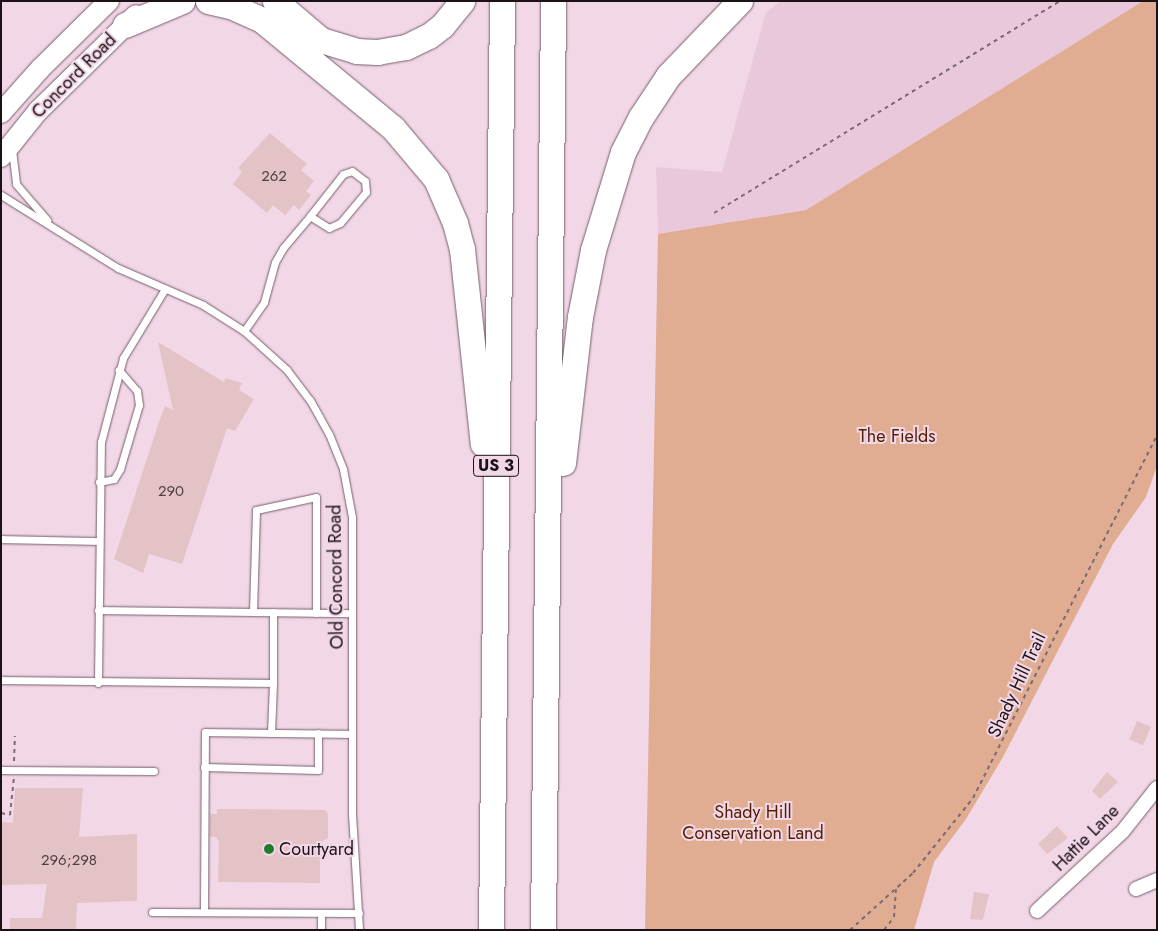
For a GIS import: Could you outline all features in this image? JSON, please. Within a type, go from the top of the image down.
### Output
[{"type":"highway","points":[[125,25],[182,1]]},
{"type":"highway","points":[[208,1],[233,7],[269,11],[393,128],[436,179],[447,201],[462,249],[495,567]]},
{"type":"highway","points":[[243,1],[269,11],[322,40],[356,52],[377,52],[406,47],[428,36],[442,26],[462,1]]},
{"type":"highway","name":"US 3","points":[[491,930],[502,1]]},
{"type":"highway","points":[[543,930],[553,1]]},
{"type":"highway","points":[[548,584],[580,317],[607,198],[623,152],[641,117],[668,76],[740,1]]},
{"type":"main road","name":"Concord Road","points":[[1,113],[61,47],[109,1]]},
{"type":"main road","name":"Concord Road","points":[[1,157],[13,141],[80,68],[153,1]]},
{"type":"street","name":"Hattie Lane","points":[[1037,911],[1123,831],[1157,788]]},
{"type":"street","points":[[1136,889],[1157,880]]},
{"type":"lane","name":"Old Concord Road","points":[[13,141],[12,164],[16,184],[51,224]]},
{"type":"lane","points":[[244,331],[260,310],[273,268],[283,248],[343,174],[352,171],[365,181],[366,192],[340,223],[329,228],[310,216]]},
{"type":"lane","name":"Old Concord Road","points":[[1,195],[51,224],[118,268],[203,305],[244,331],[275,356],[298,383],[320,416],[336,452],[350,501],[352,814],[359,930]]},
{"type":"lane","points":[[98,683],[100,442],[119,370],[127,349],[164,289]]},
{"type":"lane","points":[[99,482],[114,479],[120,469],[139,405],[137,391],[119,370]]},
{"type":"lane","points":[[253,612],[256,510],[316,496],[316,613]]},
{"type":"lane","points":[[1,538],[99,541]]},
{"type":"lane","points":[[98,610],[352,613]]},
{"type":"lane","points":[[271,733],[273,612]]},
{"type":"lane","points":[[1,680],[98,683],[273,683]]},
{"type":"lane","points":[[204,912],[205,732],[352,734]]},
{"type":"lane","points":[[204,767],[318,770],[318,733]]},
{"type":"lane","points":[[1,770],[154,771]]},
{"type":"lane","points":[[152,912],[359,913]]},
{"type":"lane","points":[[321,913],[321,930]]},
{"type":"path","points":[[714,213],[1060,1]]},
{"type":"path","name":"Shady Hill Trail","points":[[850,930],[913,873],[973,798],[1157,435]]},
{"type":"path","points":[[1,813],[10,815],[15,736]]},
{"type":"path","points":[[884,930],[894,917],[894,894],[897,887]]},
{"type":"shaded area","points":[[781,1],[1143,1],[806,210],[658,234],[656,167],[722,172],[766,12]]},
{"type":"green space","name":"The Fields","points":[[1143,1],[1157,1],[1157,466],[1146,497],[1113,544],[1003,757],[966,819],[934,862],[914,930],[645,930],[658,234],[806,210]]},
{"type":"building","points":[[270,133],[307,164],[301,170],[314,181],[306,191],[311,195],[299,210],[294,205],[285,215],[273,205],[267,213],[233,184],[242,172],[238,168]]},
{"type":"building","points":[[158,342],[224,382],[226,378],[242,383],[239,390],[254,399],[235,431],[227,428],[182,564],[149,554],[143,573],[114,559],[165,406],[173,410]]},
{"type":"building","points":[[1137,721],[1151,727],[1143,745],[1129,739]]},
{"type":"building","points":[[1107,772],[1118,782],[1100,799],[1092,791]]},
{"type":"building","points":[[15,788],[83,788],[79,837],[137,834],[137,901],[77,903],[76,930],[10,930],[10,918],[42,918],[47,884],[1,885],[1,822],[13,823]]},
{"type":"building","name":"Courtyard","points":[[217,809],[325,810],[328,814],[328,838],[320,843],[320,883],[218,882],[219,842],[216,837],[210,837],[210,814],[217,814]]},
{"type":"building","points":[[1057,826],[1068,838],[1047,854],[1038,844]]},
{"type":"building","points":[[974,892],[989,894],[983,920],[970,919]]},
{"type":"place","name":"Courtyard","points":[[269,849]]},
{"type":"park label","name":"Shady Hill Conservation Land","points":[[753,823]]}]
